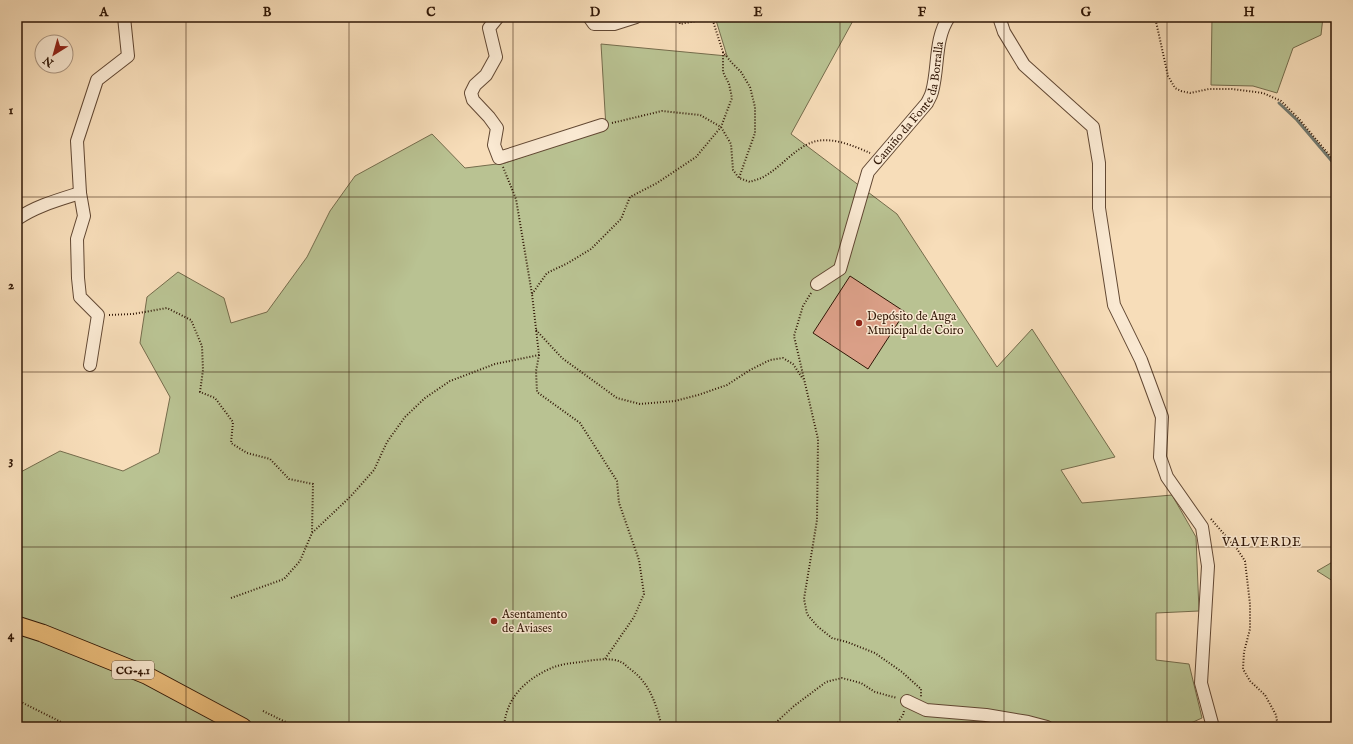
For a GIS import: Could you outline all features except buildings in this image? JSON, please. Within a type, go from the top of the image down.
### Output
[{"type":"highway","name":"CG-4.1","points":[[17,625],[42,632],[146,675],[243,727]]},
{"type":"street","points":[[90,365],[98,315],[80,297],[77,239],[84,216],[80,193],[77,141],[97,80],[128,56],[124,17]]},
{"type":"street","points":[[498,17],[489,28],[496,57],[486,75],[475,85],[471,93],[473,100],[497,128],[494,145],[499,158],[602,126]]},
{"type":"street","points":[[589,17],[594,24],[614,24],[636,17]]},
{"type":"street","name":"Camiño da Fonte da Borralla","points":[[818,284],[840,269],[868,172],[927,103],[932,92],[940,39],[945,23],[949,17]]},
{"type":"street","points":[[999,17],[1004,32],[1024,65],[1093,128],[1099,162],[1099,208],[1114,305],[1141,360],[1162,417],[1160,457],[1167,477],[1202,527],[1208,566],[1201,683],[1213,727]]},
{"type":"street","points":[[17,219],[29,211],[80,193]]},
{"type":"street","points":[[907,701],[926,710],[986,715],[1028,722],[1047,727]]},
{"type":"path","points":[[532,294],[547,273],[568,263],[591,249],[621,219],[630,197],[657,183],[696,156],[721,127],[732,98],[729,84],[723,72],[723,52],[712,18],[680,24],[678,17]]},
{"type":"path","points":[[1155,17],[1168,76],[1175,88],[1190,93],[1208,89],[1232,89],[1263,93],[1281,101],[1299,119],[1336,163]]},
{"type":"path","points":[[723,52],[741,72],[750,87],[756,107],[755,133],[739,178]]},
{"type":"path","points":[[602,126],[662,111],[700,115],[721,127],[731,144],[733,170],[739,178],[750,182],[765,176],[796,152],[813,142],[827,141],[851,145],[880,157]]},
{"type":"path","points":[[499,158],[516,199],[532,294],[539,355],[536,371],[537,392],[580,423],[617,481],[619,503],[639,560],[644,594],[634,617],[605,659]]},
{"type":"path","points":[[818,284],[803,306],[794,336],[818,439],[817,520],[804,599],[807,614],[817,626],[832,638],[875,653],[902,672],[921,689],[922,708]]},
{"type":"path","points":[[98,315],[133,314],[167,308],[191,320],[202,346],[203,370],[200,392],[215,398],[233,422],[231,443],[247,453],[270,459],[289,479],[313,484],[312,533],[300,561],[284,579],[231,598]]},
{"type":"path","points":[[536,330],[562,358],[617,398],[640,404],[675,401],[698,395],[727,385],[750,370],[770,360],[783,358],[793,364],[804,380]]},
{"type":"path","points":[[312,533],[351,496],[374,470],[387,442],[405,417],[425,398],[450,381],[495,364],[539,355]]},
{"type":"path","points":[[1207,514],[1237,549],[1245,561],[1250,604],[1250,629],[1244,652],[1243,670],[1250,681],[1265,695],[1276,715],[1278,727]]},
{"type":"path","points":[[504,727],[505,715],[514,696],[532,678],[555,667],[597,659],[620,661],[638,674],[650,691],[657,707],[662,727]]},
{"type":"path","points":[[771,727],[794,706],[826,682],[842,678],[861,683],[875,692],[907,701],[903,715],[894,727]]},
{"type":"path","points":[[17,700],[71,727]]},
{"type":"path","points":[[263,711],[296,727]]},
{"type":"green space","points":[[715,17],[855,17],[791,134],[897,214],[997,367],[1032,329],[1115,457],[1061,470],[1082,503],[1172,495],[1196,537],[1199,611],[1156,613],[1156,660],[1189,664],[1202,718],[1182,727],[17,727],[17,474],[60,451],[123,471],[159,453],[170,397],[140,343],[147,297],[178,272],[224,298],[231,323],[267,312],[307,257],[330,211],[355,176],[432,134],[465,168],[505,163],[606,128],[601,44],[727,56]]},
{"type":"green space","points":[[1212,17],[1323,17],[1321,35],[1293,48],[1277,93],[1253,86],[1211,85]]},
{"type":"green space","points":[[1336,560],[1336,583],[1317,571]]},
{"type":"waterway","points":[[1279,103],[1297,120],[1336,166]]},
{"type":"place","name":"Depósito de Auga Municipal de Coiro","points":[[859,323]]},
{"type":"place","name":"Asentamento de Aviases","points":[[494,621]]},
{"type":"district","name":"VALVERDE","points":[[1262,541]]}]
